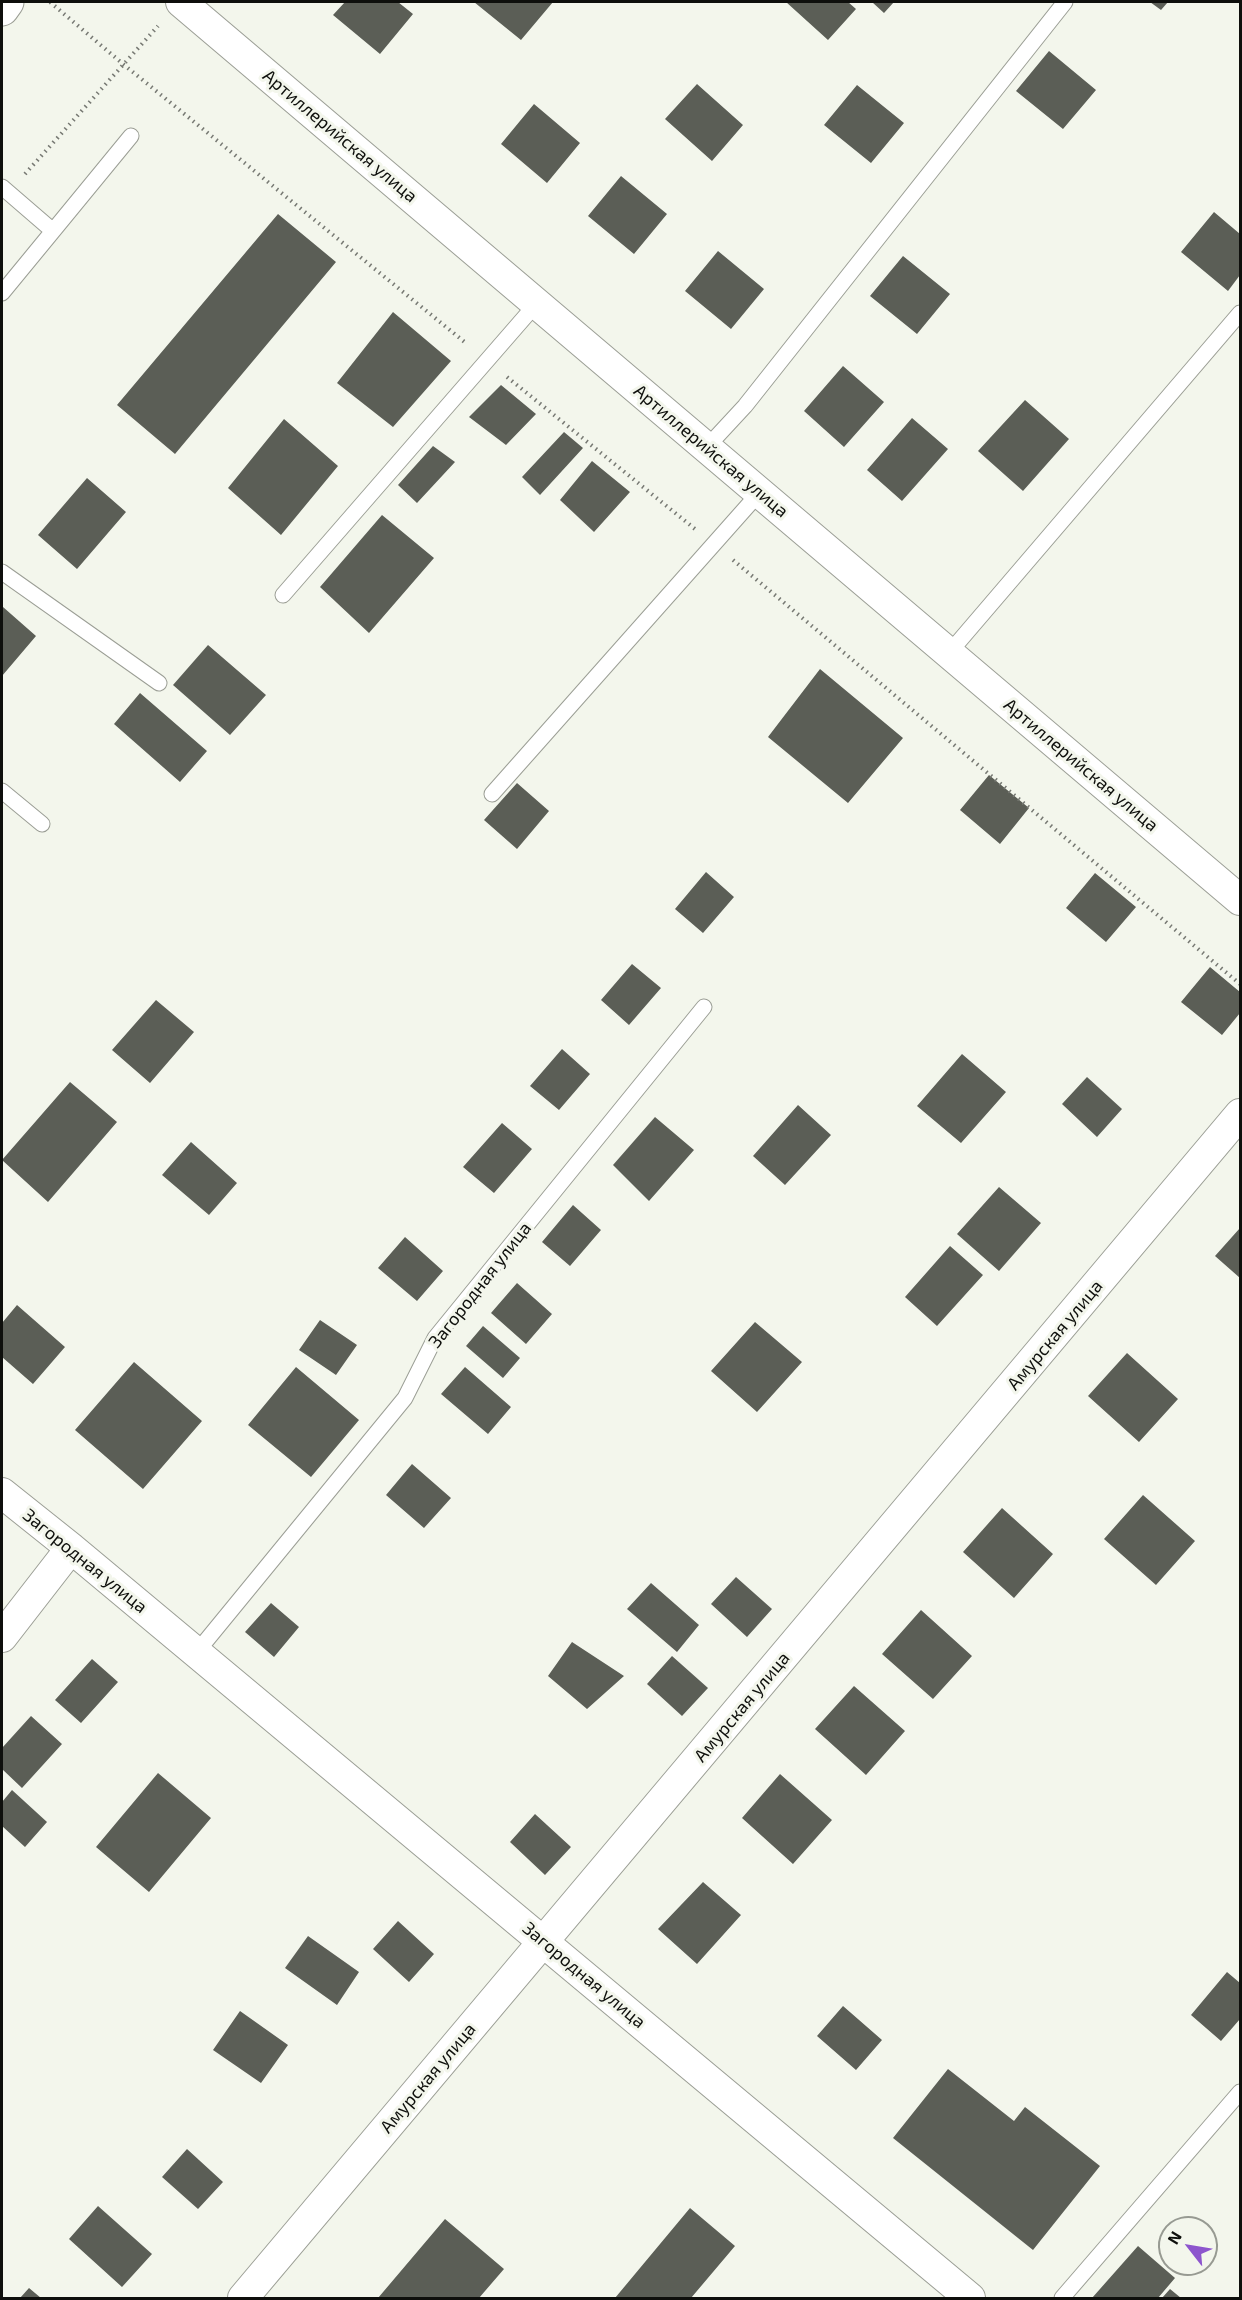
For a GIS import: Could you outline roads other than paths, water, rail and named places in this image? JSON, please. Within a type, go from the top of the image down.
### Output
[{"type":"main road","points":[[2,9],[7,2]]},
{"type":"street","name":"Артиллерийская улица","points":[[181,2],[1240,900]]},
{"type":"street","name":"Амурская улица","points":[[243,2298],[1240,1114]]},
{"type":"street","name":"Загородная улица","points":[[2,1494],[544,1941],[970,2298]]},
{"type":"street","points":[[2,1637],[70,1548]]},
{"type":"lane","points":[[706,447],[745,406],[1065,2]]},
{"type":"lane","points":[[2,293],[131,136]]},
{"type":"lane","points":[[5,190],[53,231]]},
{"type":"lane","points":[[283,595],[537,303]]},
{"type":"lane","points":[[950,653],[1240,313]]},
{"type":"lane","points":[[492,794],[760,492]]},
{"type":"lane","points":[[2,572],[159,683]]},
{"type":"lane","points":[[2,791],[42,824]]},
{"type":"lane","name":"Загородная улица","points":[[196,1653],[405,1398],[435,1338],[704,1007]]},
{"type":"lane","points":[[1062,2298],[1240,2092]]}]
